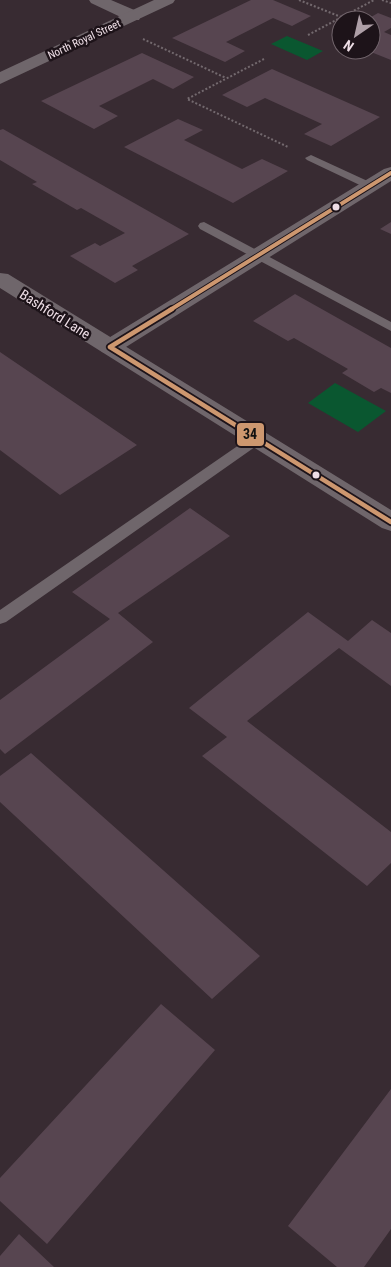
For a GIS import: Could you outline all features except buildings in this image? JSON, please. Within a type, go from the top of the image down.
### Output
[{"type":"street","points":[[97,0],[133,16]]},
{"type":"street","name":"North Royal Street","points":[[0,79],[167,0]]},
{"type":"street","points":[[110,347],[391,172]]},
{"type":"street","name":"Bashford Lane","points":[[0,279],[391,522]]},
{"type":"lane","points":[[311,158],[370,186]]},
{"type":"lane","points":[[204,226],[391,328]]},
{"type":"lane","points":[[0,618],[257,438]]},
{"type":"path","points":[[299,0],[331,14]]},
{"type":"path","points":[[356,10],[374,0]]},
{"type":"path","points":[[382,0],[391,3]]},
{"type":"path","points":[[308,35],[331,23]]},
{"type":"path","points":[[113,26],[226,78]]},
{"type":"path","points":[[264,59],[187,100],[311,158]]},
{"type":"shaded area","points":[[287,36],[323,51],[307,60],[271,44]]},
{"type":"shaded area","points":[[335,383],[386,411],[358,432],[308,403]]},
{"type":"transit line","name":"34","points":[[110,347],[391,173]]},
{"type":"transit line","name":"34","points":[[110,347],[391,522]]}]
